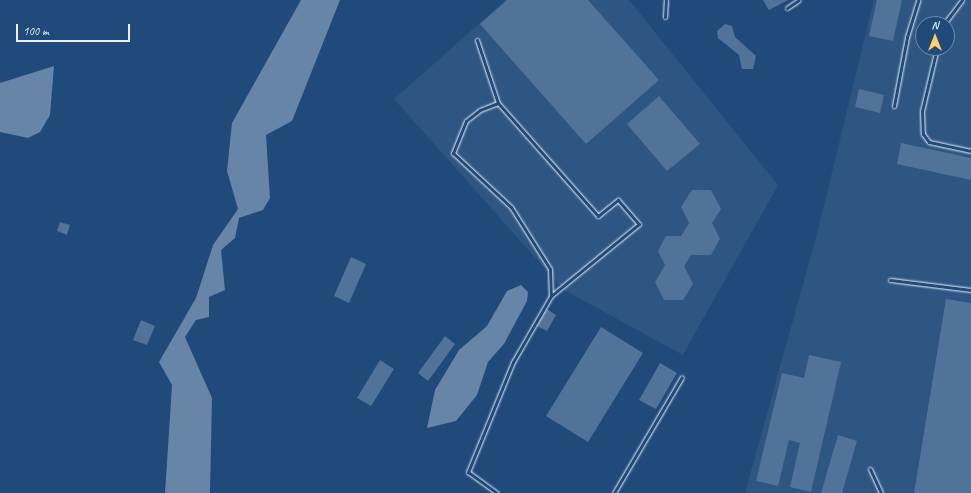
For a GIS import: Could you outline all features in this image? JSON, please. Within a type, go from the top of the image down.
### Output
[{"type":"lane","points":[[665,17],[666,0]]},
{"type":"lane","points":[[787,8],[799,0]]},
{"type":"lane","points":[[894,106],[907,37],[918,0]]},
{"type":"lane","points":[[950,16],[962,0]]},
{"type":"lane","points":[[477,40],[498,103],[598,216],[618,200],[639,224],[551,296],[513,362],[468,472],[497,493]]},
{"type":"lane","points":[[935,56],[922,111],[922,134],[935,144],[971,151]]},
{"type":"lane","points":[[498,103],[480,110],[466,121],[453,153],[511,208],[550,269],[551,296]]},
{"type":"lane","points":[[890,280],[971,290]]},
{"type":"lane","points":[[614,493],[682,377]]},
{"type":"lane","points":[[870,469],[881,493]]},
{"type":"shaded area","points":[[301,0],[340,0],[292,121],[266,135],[270,198],[263,210],[239,218],[235,238],[221,250],[225,290],[209,297],[209,317],[196,320],[185,337],[212,398],[210,493],[165,493],[172,385],[159,362],[196,298],[213,245],[238,209],[227,171],[232,123]]},
{"type":"shaded area","points":[[506,0],[629,0],[778,185],[683,355],[564,290],[394,99]]},
{"type":"shaded area","points":[[874,0],[971,0],[971,493],[745,493],[817,234]]},
{"type":"shaded area","points":[[54,66],[50,115],[40,132],[28,138],[0,132],[0,83]]},
{"type":"shaded area","points":[[521,285],[528,292],[527,301],[504,344],[488,362],[477,395],[456,421],[427,428],[435,390],[459,350],[487,326],[507,291]]},
{"type":"building","points":[[507,0],[588,0],[659,80],[586,144],[480,24]]},
{"type":"building","points":[[763,0],[788,0],[769,10]]},
{"type":"building","points":[[877,0],[902,0],[893,41],[869,36]]},
{"type":"building","points":[[725,24],[732,26],[735,37],[756,56],[753,69],[742,69],[739,55],[718,38],[717,31]]},
{"type":"building","points":[[859,89],[884,95],[880,113],[855,107]]},
{"type":"building","points":[[659,96],[700,144],[667,171],[627,124]]},
{"type":"building","points":[[901,143],[971,158],[971,180],[897,164]]},
{"type":"building","points":[[692,190],[711,190],[721,209],[712,223],[720,239],[711,255],[691,255],[684,266],[693,284],[683,300],[664,300],[655,282],[665,265],[658,251],[666,236],[681,236],[689,223],[681,207]]},
{"type":"building","points":[[60,222],[70,225],[67,235],[57,231]]},
{"type":"building","points":[[351,257],[366,264],[349,303],[334,296]]},
{"type":"building","points":[[946,299],[971,303],[971,493],[914,493]]},
{"type":"building","points":[[547,309],[556,315],[547,331],[537,326]]},
{"type":"building","points":[[141,320],[155,326],[147,345],[133,340]]},
{"type":"building","points":[[601,327],[643,353],[588,442],[546,416]]},
{"type":"building","points":[[445,336],[455,344],[428,381],[418,373]]},
{"type":"building","points":[[809,355],[841,362],[811,492],[790,487],[800,443],[789,440],[778,486],[756,481],[782,373],[804,378]]},
{"type":"building","points":[[380,360],[394,369],[371,406],[357,398]]},
{"type":"building","points":[[660,363],[677,373],[656,409],[639,400]]},
{"type":"building","points":[[838,435],[857,441],[842,493],[821,493]]}]
